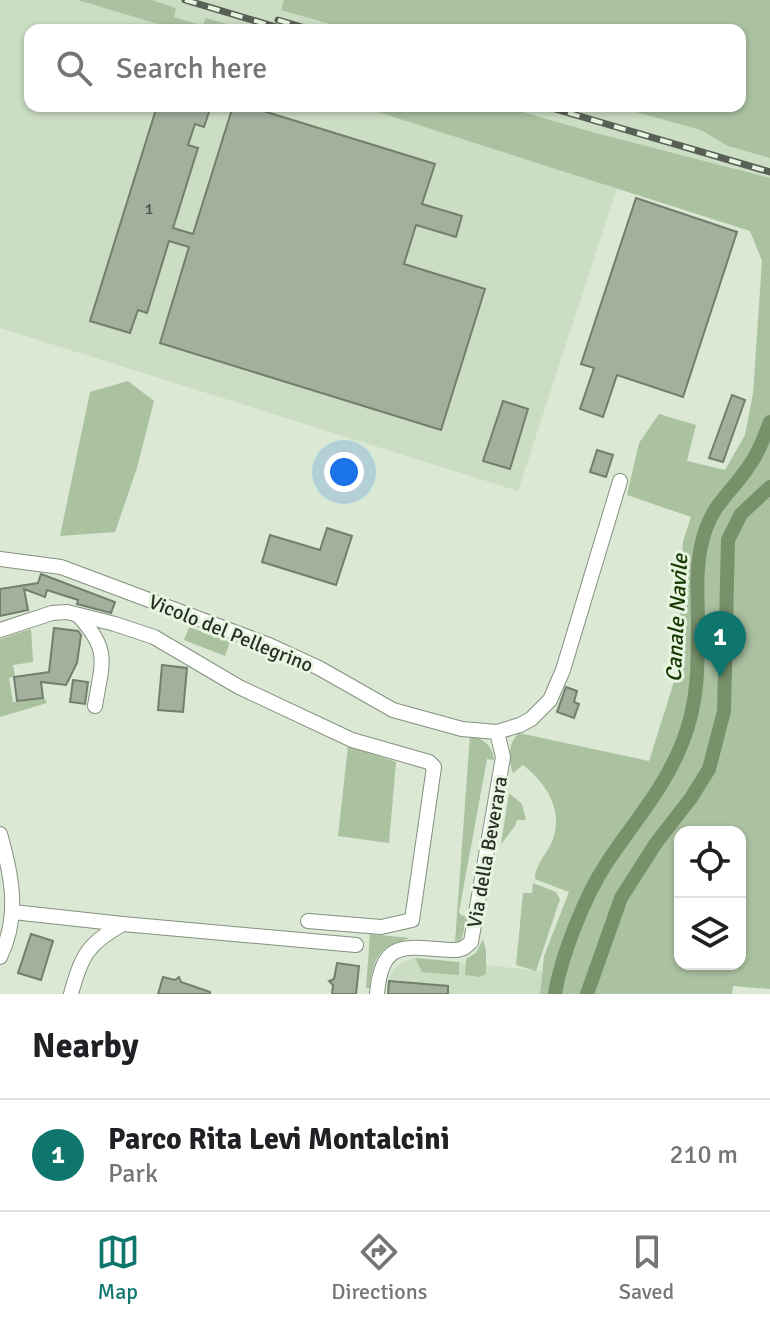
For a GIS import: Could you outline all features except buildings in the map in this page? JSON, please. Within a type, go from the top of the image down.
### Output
[{"type":"street","name":"Vicolo del Pellegrino","points":[[0,559],[61,567],[269,645],[319,668],[393,710],[462,729],[497,732],[531,719],[550,700],[568,656],[620,481]]},
{"type":"street","points":[[0,630],[52,613],[78,614],[142,632],[239,687],[352,740],[429,762],[434,767],[412,920],[381,927],[308,921]]},
{"type":"street","points":[[78,614],[103,650],[95,706]]},
{"type":"street","name":"Via della Beverara","points":[[377,994],[380,969],[387,957],[396,951],[407,947],[457,950],[471,942],[503,757],[497,732]]},
{"type":"street","points":[[0,834],[3,858],[12,884],[13,912],[0,957]]},
{"type":"street","points":[[13,912],[356,945]]},
{"type":"street","points":[[71,994],[83,957],[99,937],[123,924]]},
{"type":"shaded area","points":[[0,0],[393,0],[484,24],[24,24],[24,112],[746,112],[746,105],[770,105],[770,178],[617,188],[518,491],[0,328]]},
{"type":"shaded area","points":[[78,0],[151,0],[176,8],[174,17],[197,24],[158,24]]},
{"type":"shaded area","points":[[284,0],[770,0],[770,158],[728,146],[701,130],[636,112],[746,112],[746,24],[330,24],[281,10]]},
{"type":"shaded area","points":[[206,18],[226,24],[204,24]]},
{"type":"shaded area","points":[[378,112],[523,112],[770,178],[770,989],[733,986],[732,994],[540,994],[544,956],[569,892],[535,879],[554,834],[555,811],[547,791],[532,773],[523,765],[513,773],[511,746],[519,733],[649,761],[678,669],[683,541],[691,517],[627,495],[639,443],[659,414],[696,425],[687,461],[725,470],[745,435],[753,394],[762,261],[750,231]]},
{"type":"shaded area","points":[[128,381],[154,401],[137,468],[115,532],[60,536],[90,392]]},
{"type":"shaded area","points":[[189,627],[230,642],[225,656],[184,640]]},
{"type":"shaded area","points":[[31,629],[33,662],[13,665],[15,676],[9,678],[13,702],[45,699],[47,703],[0,717],[0,639]]},
{"type":"shaded area","points":[[470,735],[486,743],[494,760],[487,759],[459,912],[468,917],[461,940],[455,942]]},
{"type":"shaded area","points":[[348,746],[396,762],[389,843],[338,836]]},
{"type":"shaded area","points":[[509,793],[522,804],[526,820],[517,820],[501,844]]},
{"type":"shaded area","points":[[533,883],[556,892],[560,899],[536,971],[516,965],[523,893],[532,893]]},
{"type":"shaded area","points":[[370,934],[410,938],[380,954],[373,968],[370,988],[366,988]]},
{"type":"shaded area","points":[[483,939],[486,974],[480,977],[465,975],[466,959],[476,953]]},
{"type":"shaded area","points":[[415,958],[542,971],[540,994],[387,994],[393,970]]},
{"type":"shaded area","points":[[415,958],[459,962],[459,975],[422,972]]},
{"type":"waterway","name":"Canale Navile","points":[[555,994],[568,945],[590,892],[658,790],[683,741],[692,713],[696,685],[698,574],[702,542],[710,518],[753,461],[770,422]]},
{"type":"waterway","name":"Canale Navile","points":[[587,994],[621,898],[709,769],[724,711],[728,540],[741,514],[770,487]]},
{"type":"railway","points":[[185,0],[266,24]]},
{"type":"railway","points":[[278,20],[292,24]]},
{"type":"railway","points":[[565,112],[770,172]]},
{"type":"place","name":"Parco Rita Levi Montalcini","points":[[720,677]]}]
